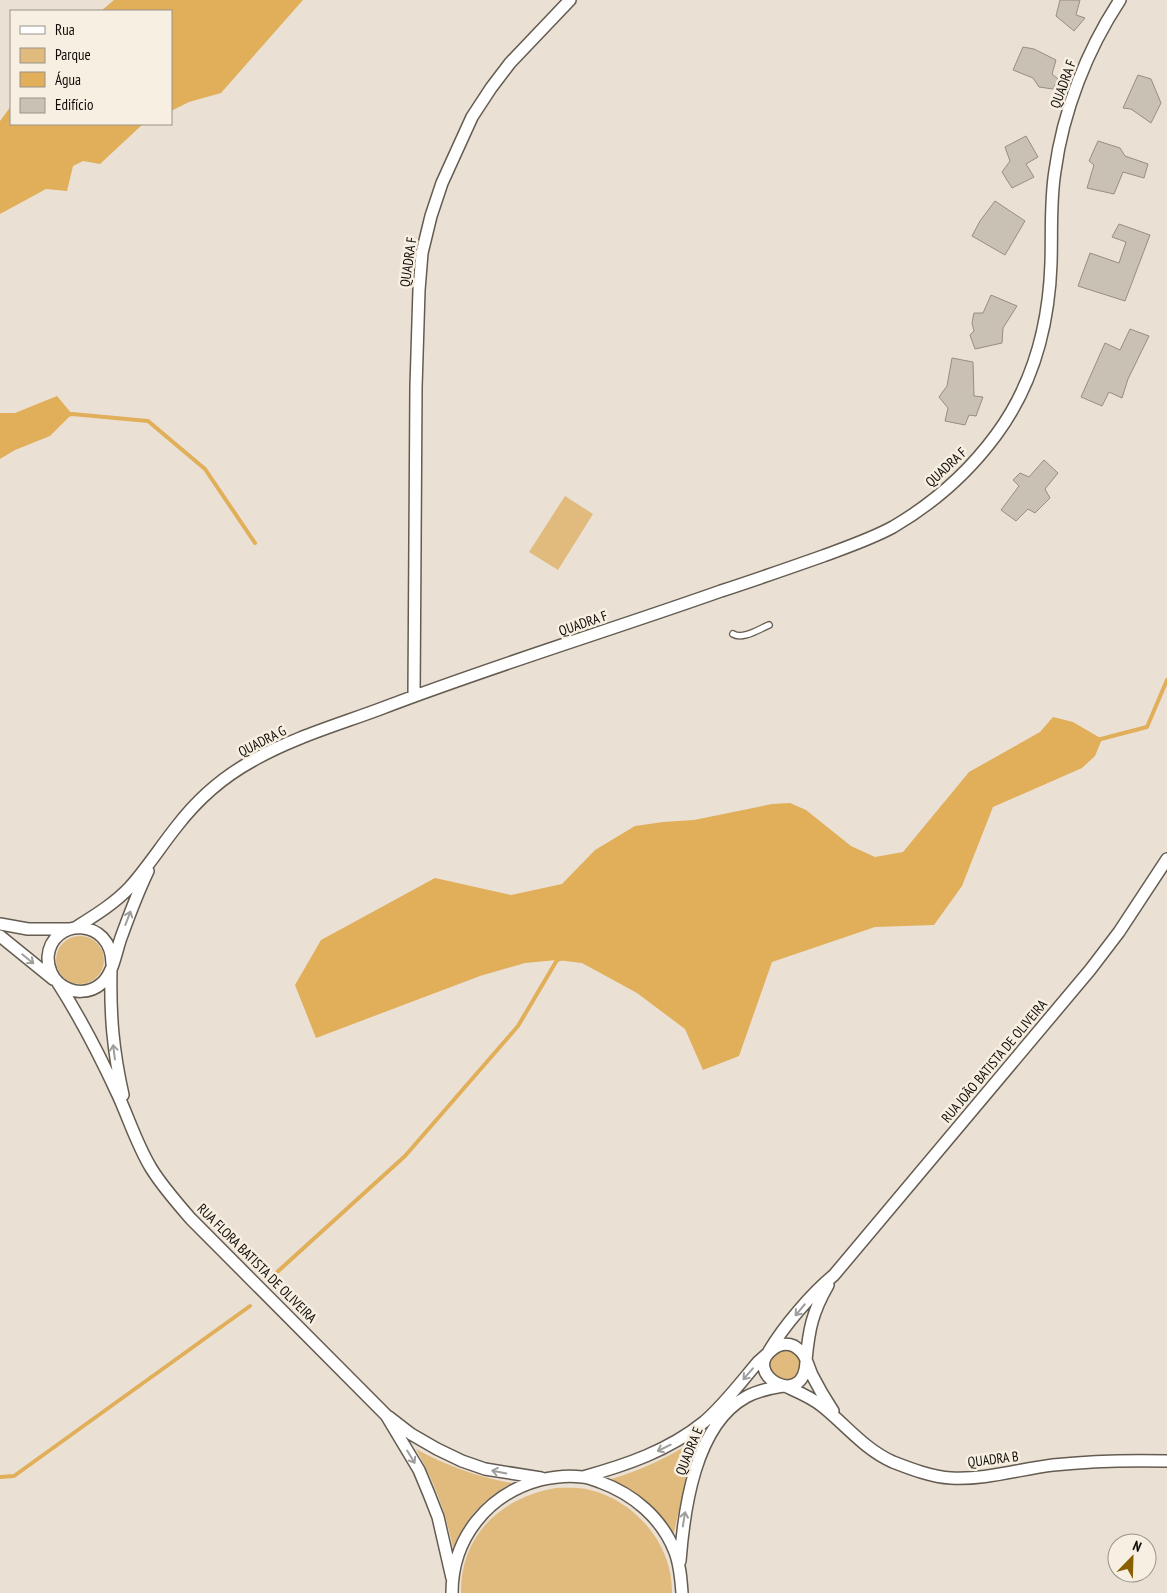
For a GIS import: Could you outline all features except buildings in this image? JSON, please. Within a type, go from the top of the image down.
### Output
[{"type":"street","name":"QUADRA F","points":[[570,0],[510,63],[472,117],[442,182],[422,253],[416,387],[414,696],[860,542],[890,528],[920,510],[950,487],[976,461],[998,433],[1018,402],[1032,368],[1044,333],[1049,300],[1054,172],[1061,138],[1083,69],[1099,34],[1120,0]]},
{"type":"street","name":"QUADRA G","points":[[73,929],[114,902],[128,889],[199,800],[250,762],[308,735],[414,696]]},
{"type":"street","name":"QUADRA G","points":[[112,966],[131,911],[153,858]]},
{"type":"street","name":"RUA JOÃO BATISTA DE OLIVEIRA","points":[[768,1353],[777,1338],[821,1286],[834,1275],[1084,977],[1119,932],[1167,859]]},
{"type":"street","points":[[0,924],[28,930],[92,930],[106,940],[112,956],[112,966],[108,976],[102,983],[85,992],[76,991],[58,982],[0,936]]},
{"type":"street","points":[[58,982],[51,974],[48,956],[56,939],[63,933],[73,929]]},
{"type":"street","name":"RUA FLORA BATISTA DE OLIVEIRA","points":[[112,966],[111,1029],[115,1060],[128,1117],[136,1141],[170,1194],[191,1219],[386,1415],[419,1470],[429,1494],[438,1518],[452,1578]]},
{"type":"street","name":"RUA FLORA BATISTA DE OLIVEIRA","points":[[58,982],[98,1052],[128,1117]]},
{"type":"street","name":"RUA JOÃO BATISTA DE OLIVEIRA","points":[[806,1361],[811,1322],[819,1301],[834,1275]]},
{"type":"street","points":[[780,1345],[793,1346],[799,1349],[806,1361],[803,1376],[798,1382],[784,1386],[776,1384],[766,1374],[765,1360],[768,1353],[780,1345]]},
{"type":"street","name":"QUADRA E","points":[[582,1476],[643,1458],[688,1434],[705,1421],[768,1353]]},
{"type":"street","name":"QUADRA B","points":[[806,1361],[818,1387],[839,1421]]},
{"type":"street","name":"QUADRA E","points":[[679,1568],[682,1533],[690,1490],[700,1457],[714,1428],[736,1403],[768,1389],[784,1386]]},
{"type":"street","name":"QUADRA B","points":[[784,1386],[811,1398],[870,1449],[891,1461],[915,1470],[952,1478],[978,1477],[1083,1462],[1167,1461]]},
{"type":"street","name":"RUA FLORA BATISTA DE OLIVEIRA","points":[[386,1415],[420,1439],[462,1461],[507,1474],[548,1479]]},
{"type":"street","points":[[452,1593],[452,1578],[461,1544],[470,1528],[495,1501],[529,1483],[582,1476],[611,1486],[628,1495],[643,1506],[656,1520],[674,1551],[679,1568],[682,1593]]},
{"type":"lane","points":[[733,634],[742,636],[769,625]]},
{"type":"green space","points":[[565,496],[593,514],[558,570],[529,552]]},
{"type":"green space","points":[[80,936],[89,938],[97,943],[102,951],[104,960],[102,969],[97,977],[89,982],[80,984],[71,982],[63,977],[58,969],[56,960],[58,951],[63,943],[71,938]]},
{"type":"green space","points":[[785,1350],[791,1351],[799,1359],[799,1371],[791,1379],[785,1380],[779,1379],[771,1371],[770,1365],[771,1359],[779,1351]]},
{"type":"green space","points":[[705,1433],[686,1485],[673,1538],[660,1518],[646,1503],[630,1491],[608,1480],[634,1472],[658,1461]]},
{"type":"green space","points":[[416,1449],[439,1461],[463,1470],[487,1478],[512,1483],[493,1495],[476,1510],[463,1528],[453,1548],[439,1497]]},
{"type":"green space","points":[[556,1488],[590,1490],[622,1504],[636,1515],[659,1542],[671,1575],[672,1593],[461,1593],[463,1572],[468,1553],[476,1537],[488,1522],[518,1500]]},
{"type":"water","points":[[114,0],[303,0],[221,93],[189,102],[172,110],[172,10],[102,10]]},
{"type":"water","points":[[10,107],[10,125],[142,125],[100,164],[83,161],[73,166],[67,191],[46,189],[0,214],[0,121]]},
{"type":"water","points":[[57,396],[72,414],[50,436],[15,450],[0,459],[0,413],[15,413]]},
{"type":"water","points":[[1053,717],[1073,722],[1102,739],[1095,756],[1082,768],[993,807],[962,886],[934,925],[875,927],[772,962],[739,1056],[703,1070],[685,1029],[637,993],[582,963],[557,960],[525,963],[480,976],[316,1038],[295,985],[321,940],[435,878],[511,895],[562,884],[595,850],[635,826],[694,820],[772,804],[790,803],[806,810],[851,846],[875,857],[903,852],[969,772],[1040,732]]},
{"type":"waterway","points":[[67,415],[148,421],[205,469],[255,543]]},
{"type":"waterway","points":[[1097,740],[1147,727],[1167,680]]},
{"type":"waterway","points":[[275,1274],[405,1156],[518,1026],[557,960],[560,959]]},
{"type":"waterway","points":[[0,1477],[14,1476],[250,1306]]}]
